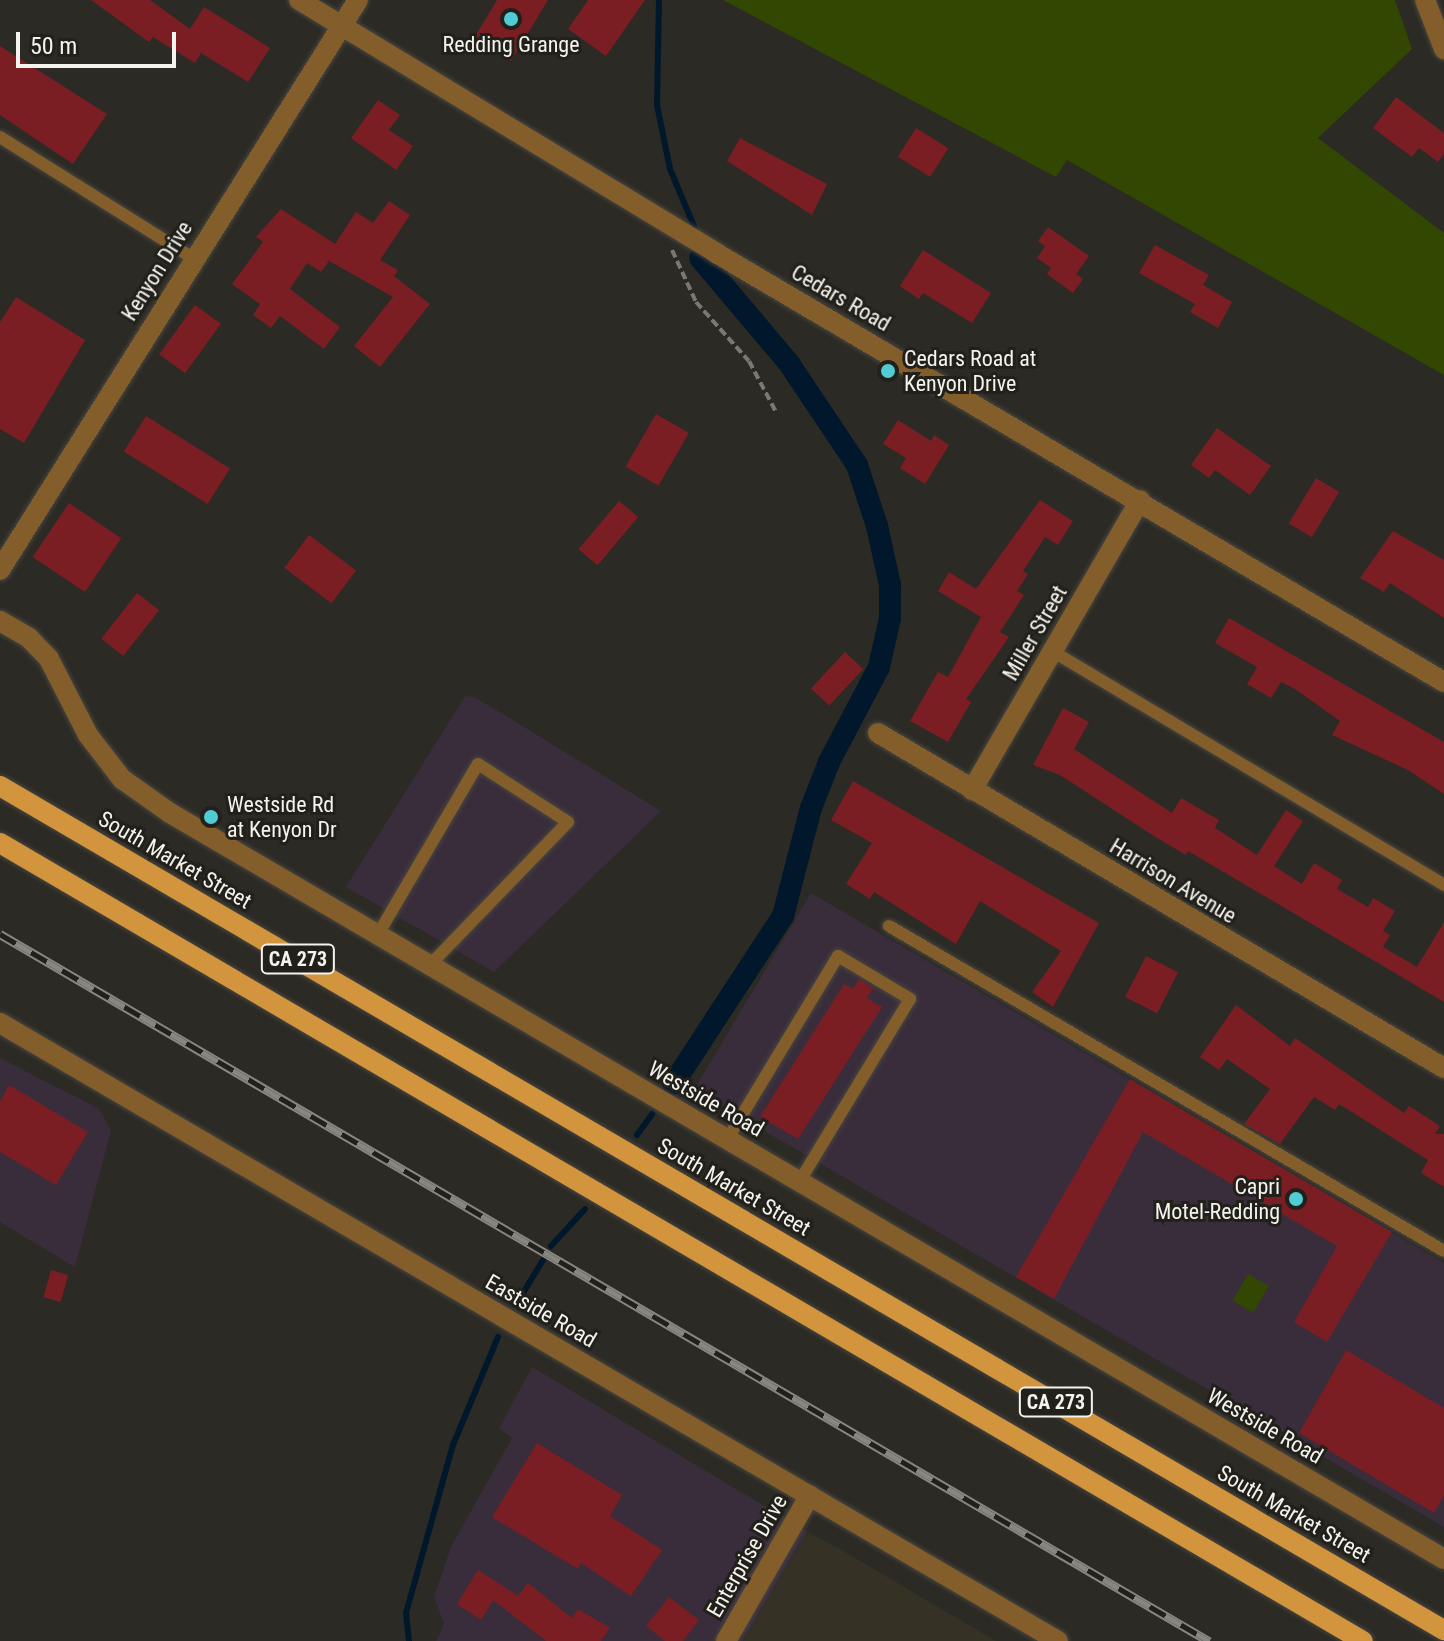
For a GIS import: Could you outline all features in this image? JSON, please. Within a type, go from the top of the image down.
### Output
[{"type":"main road","name":"South Market Street","points":[[0,786],[1444,1630]]},
{"type":"main road","name":"CA 273","points":[[0,843],[1363,1641]]},
{"type":"street","name":"Cedars Road","points":[[299,0],[716,253],[1140,500],[1444,682]]},
{"type":"street","name":"Kenyon Drive","points":[[0,570],[193,258],[358,0]]},
{"type":"street","points":[[1425,0],[1444,49]]},
{"type":"street","name":"Miller Street","points":[[972,790],[1140,500]]},
{"type":"street","name":"Westside Road","points":[[0,621],[29,638],[49,659],[88,735],[122,779],[170,813],[1444,1559]]},
{"type":"street","name":"Harrison Avenue","points":[[878,733],[1444,1068]]},
{"type":"street","name":"Eastside Road","points":[[0,1023],[1058,1641]]},
{"type":"street","name":"Enterprise Drive","points":[[726,1641],[810,1495]]},
{"type":"lane","points":[[0,137],[193,258]]},
{"type":"lane","points":[[1052,651],[1444,885]]},
{"type":"lane","points":[[377,936],[478,764],[568,822],[429,966]]},
{"type":"lane","points":[[889,926],[1444,1251]]},
{"type":"lane","points":[[727,1140],[838,956],[910,999],[799,1182]]},
{"type":"path","points":[[659,218],[696,302],[749,361],[776,412]]},
{"type":"shaded area","points":[[465,696],[475,697],[661,811],[494,972],[346,887]]},
{"type":"shaded area","points":[[811,893],[1444,1263],[1444,1527],[694,1090]]},
{"type":"shaded area","points":[[0,1058],[99,1109],[111,1130],[75,1267],[0,1222]]},
{"type":"shaded area","points":[[532,1367],[808,1532],[743,1641],[436,1641],[444,1624],[434,1597],[451,1547],[512,1438],[499,1428]]},
{"type":"shaded area","points":[[808,1532],[845,1552],[996,1641],[743,1641]]},
{"type":"green space","points":[[723,0],[1395,0],[1412,49],[1318,138],[1444,233],[1444,375],[1067,160],[1056,177]]},
{"type":"green space","points":[[1248,1274],[1269,1286],[1253,1313],[1232,1301]]},
{"type":"building","points":[[91,0],[150,0],[190,29],[204,7],[270,48],[248,82],[201,53],[195,63],[153,37],[149,42]]},
{"type":"building","name":"Redding Grange","points":[[497,0],[548,0],[511,61],[474,38]]},
{"type":"building","points":[[588,0],[645,0],[606,56],[568,29]]},
{"type":"building","points":[[0,46],[107,114],[73,164],[0,115]]},
{"type":"building","points":[[1396,97],[1444,133],[1444,154],[1438,162],[1419,148],[1412,157],[1373,128]]},
{"type":"building","points":[[378,100],[400,115],[389,130],[413,146],[396,170],[351,138]]},
{"type":"building","points":[[916,128],[948,148],[930,177],[898,157]]},
{"type":"building","points":[[740,138],[827,184],[812,215],[727,161]]},
{"type":"building","points":[[389,201],[410,215],[380,260],[398,270],[394,276],[430,304],[380,367],[354,346],[393,297],[329,261],[321,272],[307,263],[290,289],[340,327],[324,349],[280,316],[271,328],[253,315],[260,304],[232,284],[263,242],[256,237],[281,209],[335,244],[356,212],[373,223]]},
{"type":"building","points":[[1048,227],[1089,256],[1076,274],[1083,279],[1073,293],[1047,274],[1051,268],[1037,258],[1045,246],[1038,241]]},
{"type":"building","points":[[1155,245],[1209,275],[1203,285],[1232,302],[1218,328],[1190,312],[1195,304],[1139,273]]},
{"type":"building","points":[[923,250],[991,293],[972,323],[923,293],[919,299],[900,286]]},
{"type":"building","points":[[16,297],[85,340],[24,443],[0,429],[0,322]]},
{"type":"building","points":[[195,305],[221,324],[185,373],[159,354]]},
{"type":"building","points":[[656,414],[689,433],[658,486],[626,467]]},
{"type":"building","points":[[146,416],[230,468],[208,504],[124,452]]},
{"type":"building","points":[[898,420],[931,441],[934,435],[949,445],[925,484],[900,468],[906,458],[883,444]]},
{"type":"building","points":[[1217,428],[1271,466],[1250,495],[1215,470],[1209,478],[1191,465]]},
{"type":"building","points":[[1316,478],[1339,492],[1312,537],[1289,523]]},
{"type":"building","points":[[1040,500],[1073,521],[1058,545],[1045,537],[1023,571],[1028,574],[1017,591],[1024,595],[1000,632],[1009,637],[966,699],[971,702],[948,742],[910,721],[938,672],[948,677],[981,617],[938,591],[949,572],[976,589]]},
{"type":"building","points":[[619,501],[638,517],[598,565],[579,549]]},
{"type":"building","points":[[69,503],[121,538],[85,592],[33,557]]},
{"type":"building","points":[[1393,531],[1444,560],[1444,618],[1390,583],[1384,592],[1360,578]]},
{"type":"building","points":[[309,535],[356,571],[331,603],[284,568]]},
{"type":"building","points":[[137,593],[159,610],[123,656],[101,639]]},
{"type":"building","points":[[1229,618],[1444,742],[1444,794],[1408,770],[1332,735],[1340,721],[1295,689],[1281,682],[1271,698],[1247,684],[1257,667],[1215,643]]},
{"type":"building","points":[[845,652],[863,669],[829,706],[811,689]]},
{"type":"building","points":[[1063,708],[1089,722],[1074,749],[1172,813],[1181,798],[1219,820],[1215,828],[1257,855],[1286,810],[1303,821],[1274,866],[1302,884],[1314,863],[1342,880],[1337,889],[1368,907],[1373,898],[1395,911],[1383,931],[1390,935],[1383,947],[1417,967],[1444,922],[1444,1002],[1188,851],[1186,855],[1157,838],[1060,775],[1033,765]]},
{"type":"building","points":[[853,781],[1099,923],[1053,1007],[1032,992],[1061,951],[980,901],[956,944],[874,892],[870,899],[846,884],[872,843],[831,820]]},
{"type":"building","points":[[1146,956],[1178,972],[1157,1013],[1125,997]]},
{"type":"building","points":[[859,979],[873,988],[867,998],[882,1007],[798,1139],[760,1117],[844,984],[853,989]]},
{"type":"building","points":[[1236,1005],[1290,1046],[1295,1038],[1404,1113],[1409,1106],[1440,1126],[1435,1134],[1444,1134],[1444,1187],[1421,1173],[1428,1160],[1339,1104],[1335,1110],[1314,1097],[1280,1144],[1244,1124],[1270,1089],[1227,1059],[1219,1070],[1200,1057]]},
{"type":"building","name":"Capri Motel-Redding","points":[[1130,1079],[1392,1232],[1327,1342],[1294,1322],[1337,1246],[1143,1132],[1054,1299],[1016,1277]]},
{"type":"building","points":[[9,1085],[88,1132],[56,1185],[0,1152],[0,1102]]},
{"type":"building","points":[[51,1270],[68,1275],[61,1302],[43,1297]]},
{"type":"building","points":[[1346,1350],[1444,1408],[1444,1495],[1434,1513],[1299,1433]]},
{"type":"building","points":[[537,1443],[622,1495],[610,1516],[662,1550],[631,1596],[581,1563],[578,1569],[492,1517]]},
{"type":"building","points":[[478,1570],[518,1596],[528,1583],[572,1618],[578,1609],[610,1628],[601,1641],[546,1641],[493,1600],[481,1620],[457,1604]]},
{"type":"building","points":[[669,1597],[699,1620],[683,1641],[665,1641],[646,1626]]},
{"type":"waterway","points":[[659,0],[657,105],[670,169],[694,226]]},
{"type":"waterway","points":[[673,1084],[783,916],[811,808],[829,762],[879,667],[890,618],[890,585],[877,526],[857,465],[788,362],[700,258]]},
{"type":"waterway","points":[[637,1135],[652,1114]]},
{"type":"waterway","points":[[551,1246],[585,1209]]},
{"type":"waterway","points":[[517,1303],[543,1260]]},
{"type":"waterway","points":[[409,1641],[406,1613],[453,1445],[498,1337]]},
{"type":"railway","points":[[0,934],[1209,1641]]},
{"type":"place","name":"Redding Grange","points":[[511,19]]},
{"type":"place","name":"Cedars Road at Kenyon Drive","points":[[888,371]]},
{"type":"place","name":"Westside Rd at Kenyon Dr","points":[[211,817]]},
{"type":"place","name":"Capri Motel-Redding","points":[[1296,1199]]}]
